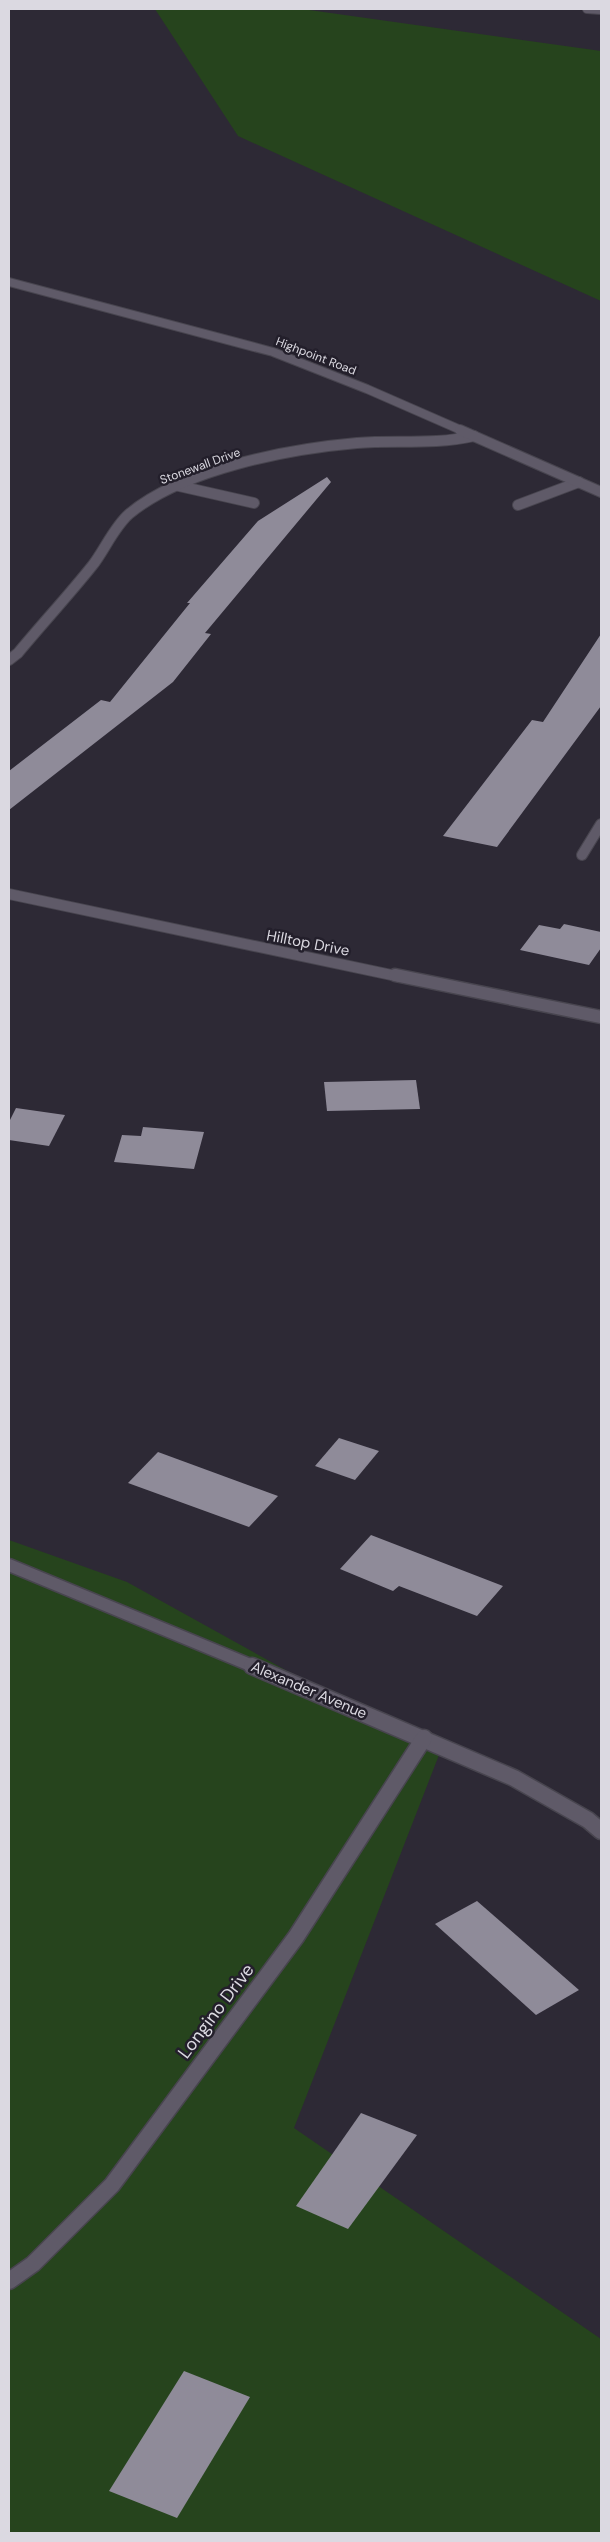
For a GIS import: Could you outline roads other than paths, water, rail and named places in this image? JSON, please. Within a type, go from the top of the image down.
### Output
[{"type":"street","points":[[587,9],[601,10]]},
{"type":"street","name":"Highpoint Road","points":[[9,282],[273,352],[367,389],[601,492]]},
{"type":"street","name":"Stonewall Drive","points":[[9,660],[18,653],[92,566],[127,516],[152,497],[226,467],[286,452],[358,443],[446,442],[474,436]]},
{"type":"street","points":[[518,505],[579,482]]},
{"type":"street","points":[[179,486],[254,503]]},
{"type":"street","points":[[582,855],[601,824]]},
{"type":"street","name":"Hilltop Drive","points":[[9,894],[250,946],[601,1017]]},
{"type":"street","name":"Alexander Avenue","points":[[9,1565],[424,1738],[514,1778],[588,1820],[601,1831]]},
{"type":"street","name":"Longino Drive","points":[[9,2281],[33,2264],[112,2185],[296,1937],[424,1738]]}]
